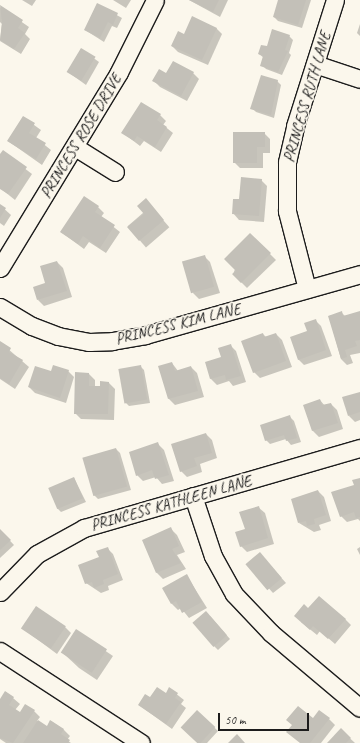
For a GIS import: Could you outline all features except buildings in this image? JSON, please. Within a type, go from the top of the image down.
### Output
[{"type":"street","name":"PRINCESS ROSE DRIVE","points":[[0,268],[75,147],[129,55],[154,0]]},
{"type":"street","name":"PRINCESS RUTH LANE","points":[[307,289],[287,211],[285,182],[291,140],[335,0]]},
{"type":"street","points":[[315,64],[360,79]]},
{"type":"street","points":[[75,147],[115,172]]},
{"type":"street","name":"PRINCESS KIM LANE","points":[[0,307],[32,326],[58,336],[78,341],[112,341],[146,335],[360,274]]},
{"type":"street","name":"PRINCESS KATHLEEN LANE","points":[[0,592],[37,554],[63,538],[98,524],[360,448]]},
{"type":"street","points":[[193,496],[212,556],[234,594],[271,633],[360,708]]},
{"type":"street","points":[[0,651],[141,743]]}]
